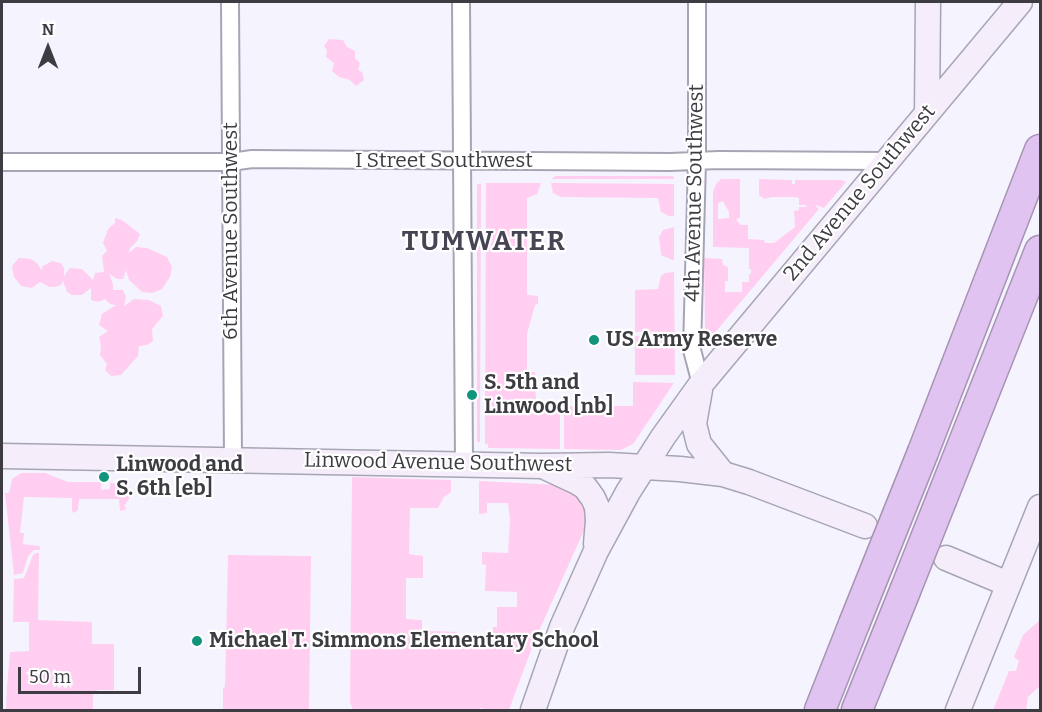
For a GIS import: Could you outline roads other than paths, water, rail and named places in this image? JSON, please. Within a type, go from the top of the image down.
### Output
[{"type":"highway","points":[[820,711],[1041,150]]},
{"type":"highway","points":[[858,711],[1041,251]]},
{"type":"street","name":"6th Avenue Southwest","points":[[230,2],[233,460]]},
{"type":"street","points":[[461,2],[464,464]]},
{"type":"street","name":"4th Avenue Southwest","points":[[697,2],[692,350],[701,384]]},
{"type":"street","points":[[927,2],[927,113]]},
{"type":"street","name":"2nd Avenue Southwest","points":[[645,466],[701,384],[1020,2]]},
{"type":"street","name":"I Street Southwest","points":[[2,162],[231,162],[252,159],[886,161]]},
{"type":"street","points":[[701,384],[694,424],[699,444],[723,474]]},
{"type":"street","name":"Linwood Avenue Southwest","points":[[2,456],[645,466],[723,474],[775,491],[865,526]]},
{"type":"street","points":[[542,466],[575,480],[585,487],[593,498],[597,507],[598,521],[596,551]]},
{"type":"street","points":[[533,711],[562,627],[596,551],[645,466]]},
{"type":"street","points":[[958,711],[1041,507]]},
{"type":"street","points":[[946,558],[1008,584]]},
{"type":"place","name":"US Army Reserve","points":[[594,340]]},
{"type":"place","name":"S. 5th and Linwood [nb]","points":[[472,395]]},
{"type":"place","name":"Linwood and S. 6th [eb]","points":[[104,477]]},
{"type":"place","name":"Michael T. Simmons Elementary School","points":[[197,641]]},
{"type":"district","name":"TUMWATER","points":[[484,242]]}]
